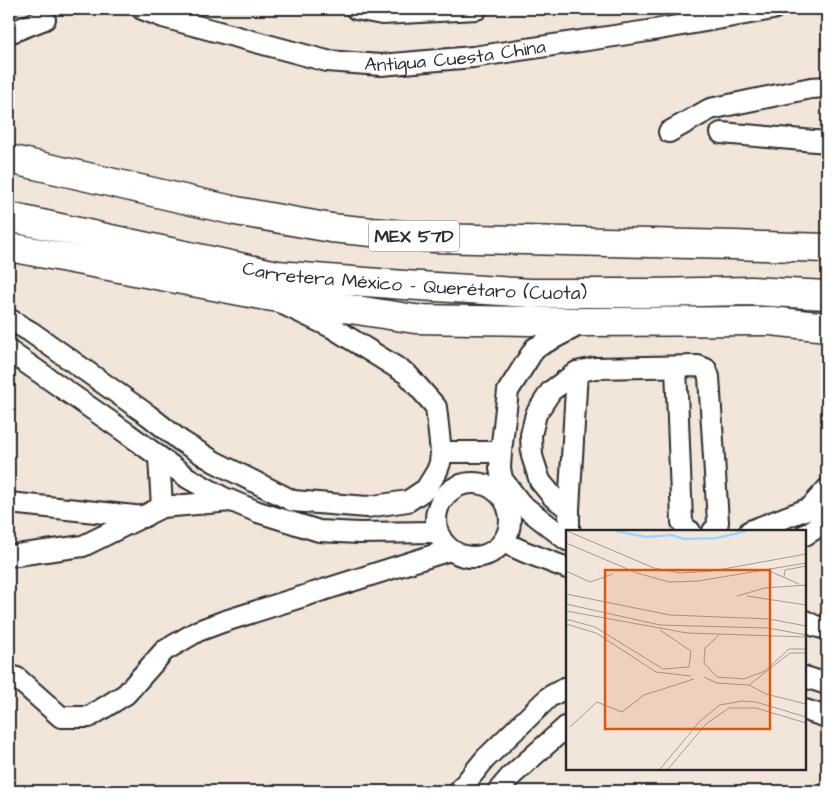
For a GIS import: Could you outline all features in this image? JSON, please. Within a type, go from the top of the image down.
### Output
[{"type":"highway","name":"MEX 57D","points":[[9,159],[236,211],[331,228],[434,238],[827,248]]},
{"type":"highway","name":"Carretera México - Querétaro (Cuota)","points":[[9,217],[278,275],[404,286],[531,293],[751,291],[827,295]]},
{"type":"highway","points":[[9,247],[266,296],[415,319],[585,322],[771,321],[827,327]]},
{"type":"street","name":"Antigua Cuesta China","points":[[142,9],[162,17],[327,61],[381,65],[473,57],[648,32],[774,9]]},
{"type":"street","points":[[356,9],[382,14],[477,9]]},
{"type":"street","points":[[9,33],[45,19]]},
{"type":"street","points":[[669,132],[710,109],[811,88],[827,87]]},
{"type":"street","points":[[721,133],[827,142]]},
{"type":"street","points":[[9,319],[32,332],[148,415],[181,441],[215,462],[293,501],[367,506],[408,501],[426,489],[439,462],[436,407],[407,374],[333,328],[266,296]]},
{"type":"street","points":[[566,539],[507,495],[483,484],[466,483],[449,491],[438,506],[437,532],[450,550],[458,554],[474,556],[490,552],[503,542],[510,524],[507,495],[500,468],[508,391],[535,348],[585,322]]},
{"type":"street","points":[[9,351],[188,478],[231,501],[258,512],[319,531],[359,533],[437,532]]},
{"type":"street","points":[[569,509],[553,497],[540,481],[532,456],[531,435],[536,414],[551,392],[577,372],[594,368],[698,366],[706,369],[709,377],[718,522],[716,530]]},
{"type":"street","points":[[676,367],[682,522],[687,530]]},
{"type":"street","points":[[569,530],[577,372]]},
{"type":"street","points":[[128,434],[148,415]]},
{"type":"street","points":[[439,462],[501,452]]},
{"type":"street","points":[[159,457],[162,507]]},
{"type":"street","points":[[439,462],[466,483]]},
{"type":"street","points":[[426,489],[438,506]]},
{"type":"street","points":[[753,530],[810,508],[827,489]]},
{"type":"street","points":[[9,556],[83,546],[162,507],[231,501]]},
{"type":"street","points":[[9,503],[144,517]]},
{"type":"street","points":[[806,534],[813,530],[827,515]]},
{"type":"street","points":[[503,542],[566,568]]},
{"type":"street","points":[[9,675],[17,678],[61,717],[89,717],[126,694],[164,651],[198,631],[450,550]]},
{"type":"street","points":[[806,622],[814,626],[827,629]]},
{"type":"street","points":[[806,677],[827,684]]},
{"type":"street","points":[[459,791],[485,759],[549,697],[566,688]]},
{"type":"street","points":[[806,710],[827,717]]},
{"type":"street","points":[[498,791],[566,727]]}]
